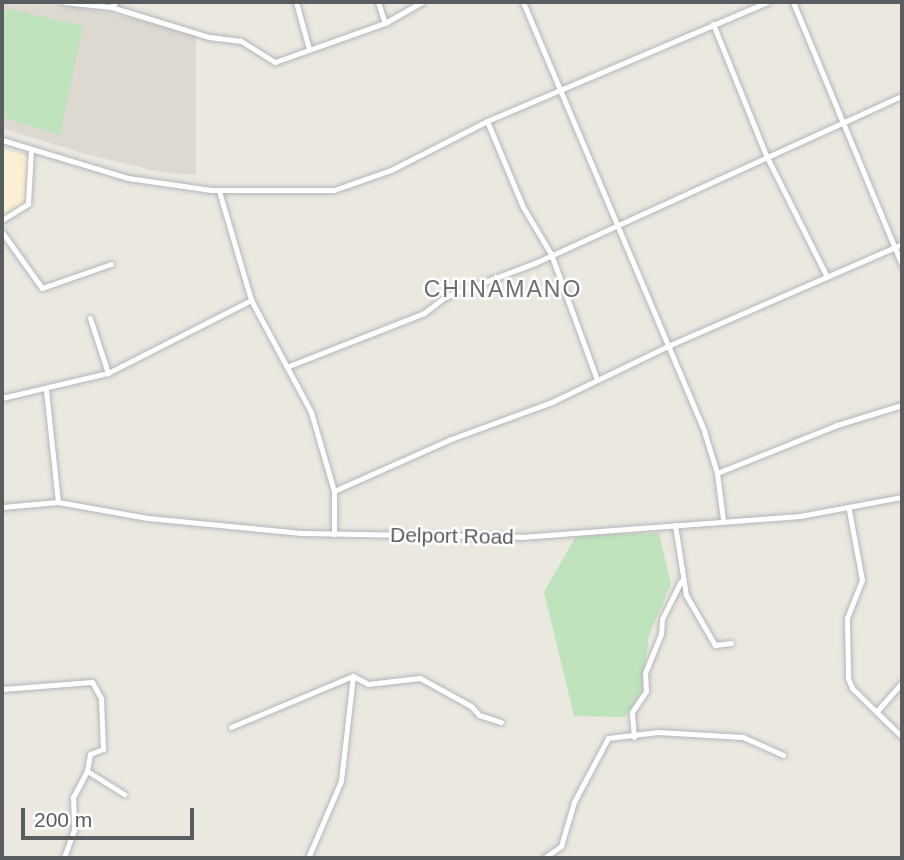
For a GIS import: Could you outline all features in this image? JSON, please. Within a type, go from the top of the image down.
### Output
[{"type":"street","points":[[64,2],[113,5],[209,37],[241,41],[275,62],[385,23],[422,2]]},
{"type":"street","points":[[296,2],[309,49]]},
{"type":"street","points":[[377,2],[385,23]]},
{"type":"street","points":[[523,2],[670,345],[717,473],[723,520]]},
{"type":"street","points":[[2,140],[128,177],[219,191],[334,190],[391,170],[487,121],[768,2]]},
{"type":"street","points":[[793,2],[902,265]]},
{"type":"street","points":[[713,24],[766,155],[827,277]]},
{"type":"street","points":[[289,366],[353,344],[424,313],[445,297],[620,224],[766,155],[902,96]]},
{"type":"street","points":[[487,121],[523,207],[551,254],[597,380]]},
{"type":"street","points":[[2,220],[27,204],[31,149]]},
{"type":"street","points":[[219,191],[251,300],[289,366],[311,412],[334,491],[334,534]]},
{"type":"street","points":[[2,232],[43,288],[111,264]]},
{"type":"street","points":[[334,491],[597,380],[670,345],[902,244]]},
{"type":"street","points":[[2,398],[46,390],[108,373],[251,300]]},
{"type":"street","points":[[90,318],[108,373]]},
{"type":"street","points":[[46,390],[58,502]]},
{"type":"street","points":[[717,473],[837,425],[902,405]]},
{"type":"street","name":"Delport Road","points":[[2,507],[58,502],[219,527],[334,534],[521,537],[849,510],[902,497]]},
{"type":"street","points":[[849,510],[862,580],[848,618],[848,678],[852,688],[878,710],[902,737]]},
{"type":"street","points":[[675,525],[681,581],[716,645],[731,643]]},
{"type":"street","points":[[634,737],[632,712],[646,691],[645,673],[661,634],[662,619],[681,581]]},
{"type":"street","points":[[353,676],[368,684],[420,678],[471,706],[479,715],[501,722]]},
{"type":"street","points":[[231,727],[353,676]]},
{"type":"street","points":[[308,858],[341,780],[353,676]]},
{"type":"street","points":[[2,689],[92,682],[102,707],[103,749],[90,754],[87,771],[73,797],[74,830],[64,858]]},
{"type":"street","points":[[878,710],[902,682]]},
{"type":"street","points":[[544,858],[561,846],[574,802],[608,738],[634,737],[658,732],[743,737],[783,755]]},
{"type":"street","points":[[87,771],[124,794]]},
{"type":"shaded area","points":[[2,2],[61,2],[196,34],[196,175],[160,172],[82,153],[2,128]]},
{"type":"shaded area","points":[[2,149],[30,157],[29,204],[2,217]]},
{"type":"green space","points":[[9,9],[83,26],[60,135],[2,117],[2,12]]},
{"type":"green space","points":[[659,533],[671,584],[649,635],[642,691],[625,717],[574,716],[544,592],[576,536]]},
{"type":"district","name":"CHINAMANO","points":[[503,289]]}]
